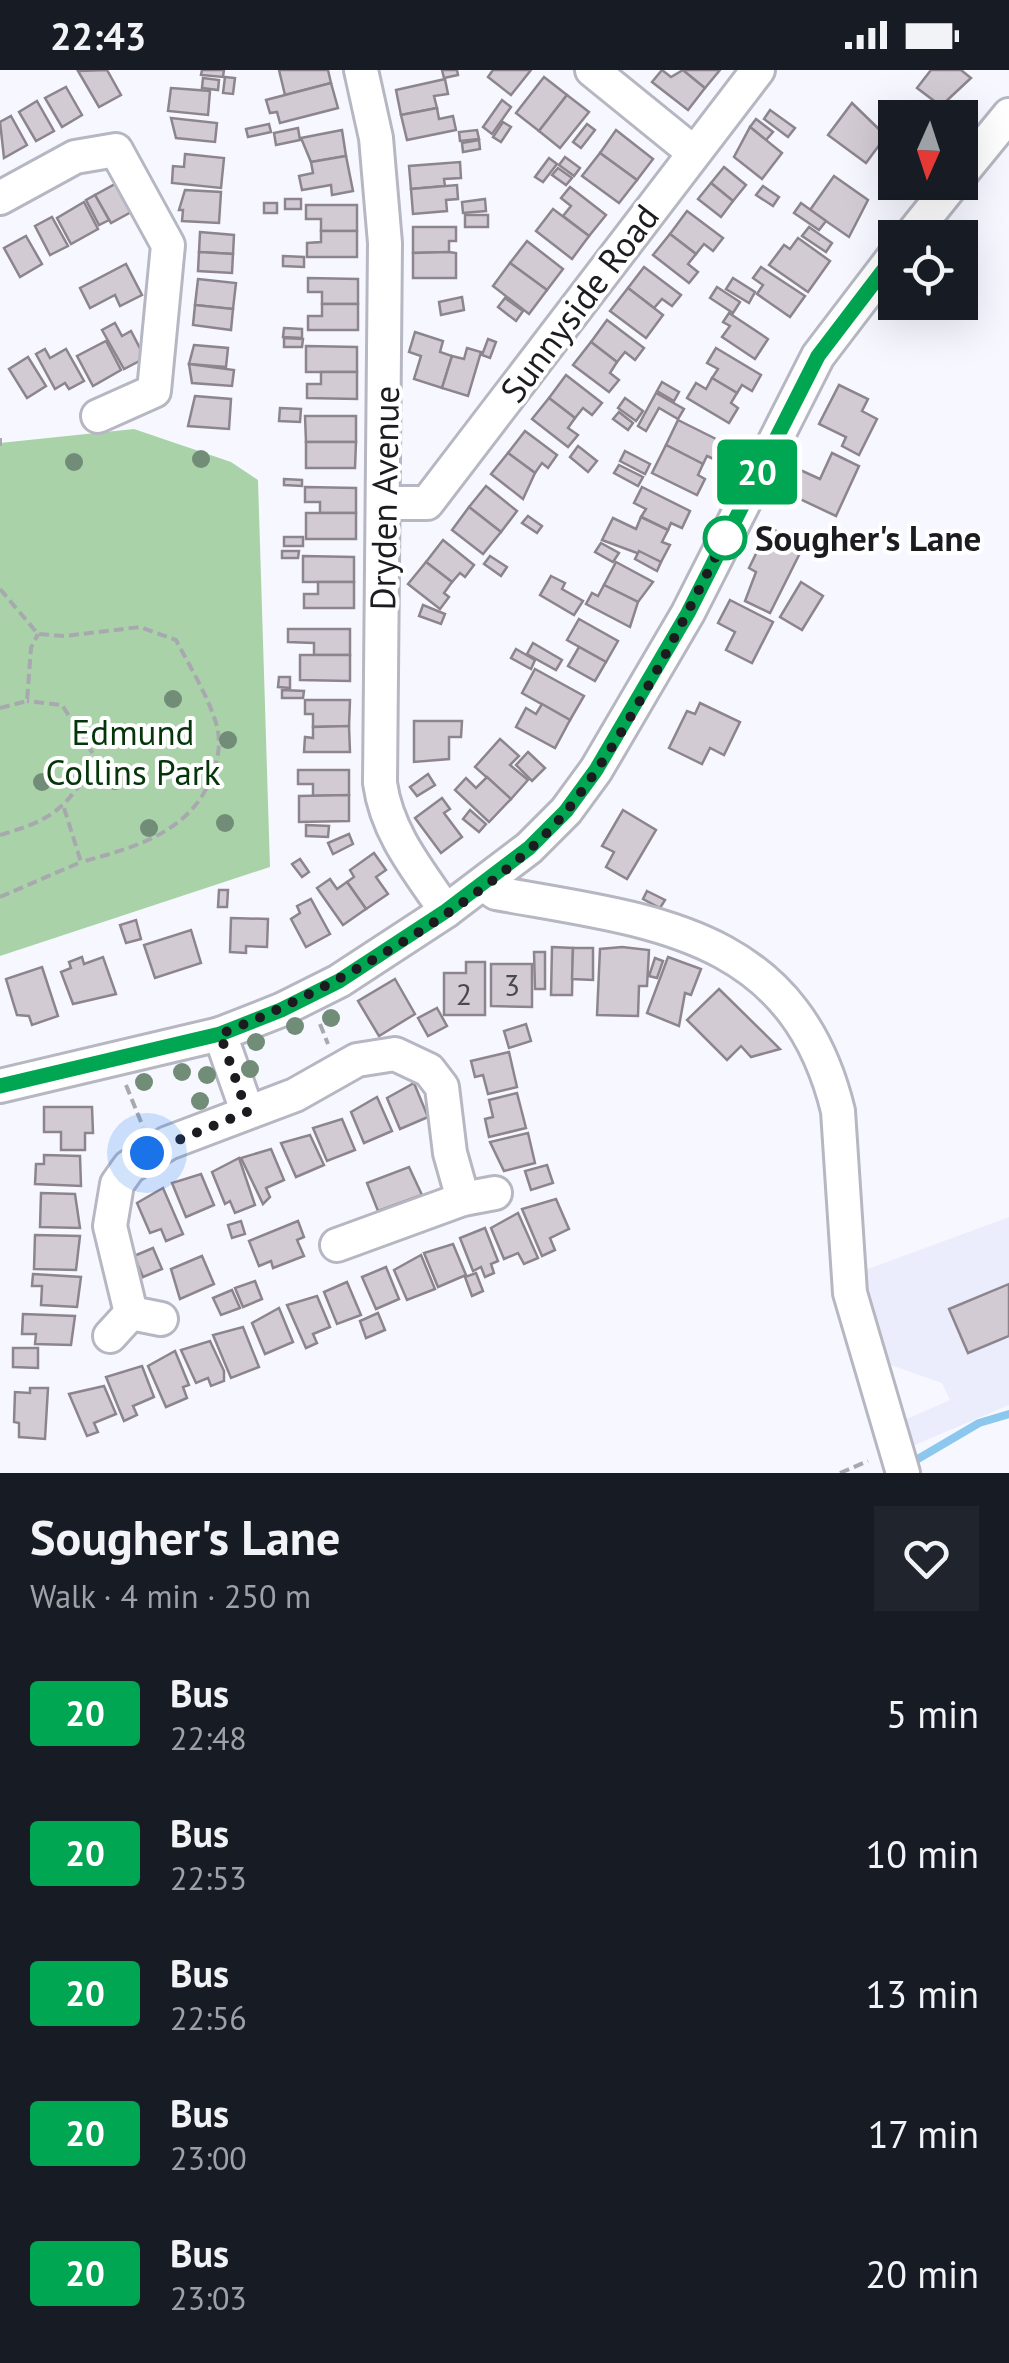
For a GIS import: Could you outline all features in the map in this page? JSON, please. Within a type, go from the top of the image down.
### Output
[{"type":"street","name":"Dryden Avenue","points":[[361,70],[376,138],[386,244],[383,802],[397,839],[446,911]]},
{"type":"street","points":[[592,70],[692,152]]},
{"type":"street","name":"Sunnyside Road","points":[[384,503],[428,503],[758,70]]},
{"type":"street","points":[[978,153],[1009,115]]},
{"type":"street","points":[[0,198],[76,157],[116,150],[168,246],[154,391],[98,416]]},
{"type":"street","points":[[923,220],[940,200]]},
{"type":"street","points":[[0,1086],[220,1034],[309,996],[446,911],[566,811],[596,770],[688,613],[818,356],[878,277]]},
{"type":"street","points":[[483,884],[496,893],[621,916],[708,941],[752,969],[805,1033],[832,1088],[838,1112],[850,1293],[903,1473]]},
{"type":"street","points":[[220,1034],[247,1112]]},
{"type":"street","points":[[134,1323],[114,1251],[111,1204],[129,1167],[152,1150],[295,1095],[376,1054],[396,1054],[429,1070],[442,1087],[450,1153],[479,1196],[336,1242]]},
{"type":"path","points":[[0,438],[0,446]]},
{"type":"path","points":[[0,588],[38,634],[65,636],[140,627],[176,640],[216,719],[220,750],[210,783],[186,820],[156,837],[81,862],[0,897]]},
{"type":"path","points":[[27,701],[31,648],[38,634]]},
{"type":"path","points":[[0,708],[27,701],[62,705],[97,760],[64,808],[34,825],[0,835]]},
{"type":"path","points":[[64,808],[81,862]]},
{"type":"path","points":[[309,996],[339,1071]]},
{"type":"path","points":[[117,1061],[152,1150]]},
{"type":"shaded area","points":[[1009,1217],[1009,1405],[903,1450],[895,1424],[950,1400],[942,1383],[879,1361],[857,1273]]},
{"type":"green space","name":"Edmund Collins Park","points":[[134,429],[231,462],[258,480],[270,867],[0,956],[0,443]]},
{"type":"building","points":[[107,70],[121,95],[99,107],[78,71]]},
{"type":"building","points":[[202,70],[224,70],[223,77],[201,75]]},
{"type":"building","points":[[279,70],[328,70],[331,83],[285,95]]},
{"type":"building","points":[[442,70],[457,70],[458,75],[444,78]]},
{"type":"building","points":[[493,70],[531,70],[511,95],[488,77]]},
{"type":"building","points":[[662,70],[671,77],[683,70],[705,88],[688,110],[652,82]]},
{"type":"building","points":[[683,70],[720,70],[705,88]]},
{"type":"building","points":[[931,70],[961,70],[971,78],[947,100],[933,100],[917,88]]},
{"type":"building","points":[[225,77],[235,78],[233,94],[223,93]]},
{"type":"building","points":[[544,77],[567,95],[539,131],[516,113]]},
{"type":"building","points":[[203,78],[219,80],[218,90],[202,88]]},
{"type":"building","points":[[445,79],[448,94],[434,96],[437,108],[401,115],[396,90]]},
{"type":"building","points":[[331,83],[338,108],[280,123],[277,112],[270,113],[266,100]]},
{"type":"building","points":[[66,87],[82,115],[62,127],[45,98]]},
{"type":"building","points":[[171,88],[210,91],[208,115],[168,111]]},
{"type":"building","points":[[567,95],[589,112],[560,148],[539,131]]},
{"type":"building","points":[[502,100],[511,107],[492,134],[483,127]]},
{"type":"building","points":[[37,101],[54,131],[36,141],[19,112]]},
{"type":"building","points":[[852,103],[878,128],[878,147],[866,163],[828,135]]},
{"type":"building","points":[[437,108],[439,119],[453,116],[456,130],[407,140],[401,115]]},
{"type":"building","points":[[770,110],[795,128],[788,137],[764,119]]},
{"type":"building","points":[[11,116],[27,145],[4,158],[0,122]]},
{"type":"building","points":[[171,118],[217,123],[215,142],[176,138]]},
{"type":"building","points":[[756,119],[773,132],[766,140],[750,127]]},
{"type":"building","points":[[503,122],[511,127],[501,142],[493,137]]},
{"type":"building","points":[[269,124],[271,132],[248,137],[246,129]]},
{"type":"building","points":[[587,124],[595,130],[581,148],[573,142]]},
{"type":"building","points":[[750,127],[782,153],[762,179],[734,157]]},
{"type":"building","points":[[298,128],[300,140],[276,145],[274,133]]},
{"type":"building","points":[[342,130],[346,156],[311,162],[301,138]]},
{"type":"building","points":[[477,130],[479,139],[460,141],[459,132]]},
{"type":"building","points":[[616,130],[653,159],[637,180],[600,153]]},
{"type":"building","points":[[479,140],[480,149],[463,152],[462,143]]},
{"type":"building","points":[[600,153],[637,180],[619,203],[582,176]]},
{"type":"building","points":[[185,154],[224,158],[221,188],[172,183],[173,166],[184,167]]},
{"type":"building","points":[[346,156],[353,191],[332,195],[331,185],[302,190],[299,176],[313,173],[311,162]]},
{"type":"building","points":[[565,157],[580,168],[574,176],[559,165]]},
{"type":"building","points":[[549,158],[557,164],[543,182],[535,177]]},
{"type":"building","points":[[460,162],[461,178],[444,179],[445,186],[411,189],[409,166]]},
{"type":"building","points":[[724,167],[746,185],[733,201],[711,183]]},
{"type":"building","points":[[558,168],[572,178],[566,185],[552,175]]},
{"type":"building","points":[[834,176],[868,200],[849,237],[810,210]]},
{"type":"building","points":[[117,183],[133,211],[111,223],[95,195]]},
{"type":"building","points":[[711,183],[733,201],[721,217],[698,199]]},
{"type":"building","points":[[457,185],[458,199],[446,200],[447,211],[413,214],[411,189]]},
{"type":"building","points":[[763,186],[779,197],[773,206],[756,195]]},
{"type":"building","points":[[570,187],[606,215],[589,236],[563,216],[571,206],[561,198]]},
{"type":"building","points":[[185,190],[221,192],[219,223],[182,221],[183,210],[179,210]]},
{"type":"building","points":[[95,195],[109,220],[99,225],[86,200]]},
{"type":"building","points":[[285,199],[301,199],[301,209],[285,209]]},
{"type":"building","points":[[485,199],[486,211],[463,213],[462,202]]},
{"type":"building","points":[[84,202],[98,229],[71,244],[57,218]]},
{"type":"building","points":[[264,203],[277,203],[277,213],[264,213]]},
{"type":"building","points":[[801,203],[826,221],[819,230],[794,213]]},
{"type":"building","points":[[306,205],[357,205],[357,231],[321,231],[321,219],[306,219]]},
{"type":"building","points":[[553,209],[589,236],[572,259],[536,231]]},
{"type":"building","points":[[687,211],[723,238],[713,251],[704,244],[696,254],[670,234]]},
{"type":"building","points":[[465,215],[488,215],[488,227],[465,227]]},
{"type":"building","points":[[52,217],[68,246],[50,255],[35,226]]},
{"type":"building","points":[[413,227],[456,227],[456,241],[449,241],[449,252],[413,253]]},
{"type":"building","points":[[809,227],[832,243],[826,252],[802,236]]},
{"type":"building","points":[[321,231],[357,231],[357,257],[307,257],[307,243],[321,242]]},
{"type":"building","points":[[200,232],[234,235],[233,254],[199,252]]},
{"type":"building","points":[[670,234],[696,254],[688,264],[698,272],[689,283],[653,255]]},
{"type":"building","points":[[26,236],[42,264],[20,277],[4,248]]},
{"type":"building","points":[[798,238],[830,261],[808,292],[769,265],[784,245],[790,249]]},
{"type":"building","points":[[527,241],[563,269],[547,290],[510,263]]},
{"type":"building","points":[[199,252],[233,254],[232,273],[198,271]]},
{"type":"building","points":[[413,253],[456,253],[456,278],[413,278]]},
{"type":"building","points":[[283,256],[304,257],[304,267],[283,266]]},
{"type":"building","points":[[510,263],[547,290],[529,314],[493,286]]},
{"type":"building","points":[[126,264],[142,295],[120,306],[115,295],[90,308],[80,288]]},
{"type":"building","points":[[644,267],[681,295],[672,306],[662,299],[654,308],[628,288]]},
{"type":"building","points":[[761,267],[805,296],[790,317],[757,294],[763,285],[753,278]]},
{"type":"building","points":[[308,278],[358,279],[358,304],[322,304],[322,292],[308,292]]},
{"type":"building","points":[[733,278],[755,292],[749,303],[726,289]]},
{"type":"building","points":[[198,279],[236,283],[233,309],[195,305]]},
{"type":"building","points":[[717,287],[740,302],[733,313],[710,298]]},
{"type":"building","points":[[628,288],[663,315],[646,338],[610,311]]},
{"type":"building","points":[[462,297],[464,310],[441,315],[439,302]]},
{"type":"building","points":[[505,298],[523,311],[516,321],[498,307]]},
{"type":"building","points":[[322,304],[358,304],[358,330],[308,330],[308,316],[322,316]]},
{"type":"building","points":[[195,305],[233,309],[231,330],[193,325]]},
{"type":"building","points":[[729,313],[768,339],[755,359],[722,337],[730,326],[723,322]]},
{"type":"building","points":[[607,320],[644,348],[635,360],[625,352],[617,362],[591,342]]},
{"type":"building","points":[[115,323],[122,336],[131,331],[145,358],[124,369],[102,330]]},
{"type":"building","points":[[284,328],[302,329],[302,338],[283,337]]},
{"type":"building","points":[[415,332],[443,341],[440,352],[452,356],[442,388],[414,379],[421,356],[409,352]]},
{"type":"building","points":[[284,338],[303,339],[302,347],[284,347]]},
{"type":"building","points":[[488,339],[496,342],[490,358],[482,355]]},
{"type":"building","points":[[106,341],[121,370],[93,386],[77,356]]},
{"type":"building","points":[[591,342],[617,362],[610,373],[619,380],[609,392],[573,365]]},
{"type":"building","points":[[194,345],[228,348],[226,367],[189,364]]},
{"type":"building","points":[[306,346],[357,347],[357,372],[306,372]]},
{"type":"building","points":[[467,348],[481,352],[468,396],[442,388],[452,356],[464,359]]},
{"type":"building","points":[[716,348],[761,375],[752,391],[742,385],[737,393],[712,378],[718,369],[707,363]]},
{"type":"building","points":[[45,349],[50,358],[66,349],[84,381],[69,389],[65,383],[55,389],[36,354]]},
{"type":"building","points":[[28,357],[46,386],[27,398],[9,369]]},
{"type":"building","points":[[189,364],[234,370],[232,386],[192,383]]},
{"type":"building","points":[[321,372],[357,372],[357,399],[307,398],[307,384],[321,384]]},
{"type":"building","points":[[566,375],[602,403],[592,415],[583,408],[575,418],[549,398]]},
{"type":"building","points":[[712,378],[737,393],[731,403],[738,408],[729,423],[687,398],[696,383],[706,389]]},
{"type":"building","points":[[662,382],[679,392],[674,401],[657,391]]},
{"type":"building","points":[[839,385],[868,399],[862,411],[877,419],[859,455],[842,446],[846,437],[819,424]]},
{"type":"building","points":[[656,393],[684,409],[678,419],[659,408],[646,431],[638,426]]},
{"type":"building","points":[[195,396],[231,399],[229,429],[188,426]]},
{"type":"building","points":[[549,398],[575,418],[568,428],[578,435],[568,447],[532,419]]},
{"type":"building","points":[[625,398],[643,411],[636,421],[618,408]]},
{"type":"building","points":[[280,408],[301,409],[300,422],[279,421]]},
{"type":"building","points":[[619,412],[633,423],[628,430],[613,419]]},
{"type":"building","points":[[305,416],[356,416],[356,442],[306,442]]},
{"type":"building","points":[[678,420],[726,444],[718,461],[707,456],[703,464],[666,445]]},
{"type":"building","points":[[525,431],[557,455],[548,468],[542,463],[535,473],[508,453]]},
{"type":"building","points":[[306,442],[356,442],[355,468],[306,468]]},
{"type":"building","points":[[666,445],[703,464],[698,475],[705,479],[697,495],[652,473]]},
{"type":"building","points":[[578,446],[597,461],[588,472],[570,457]]},
{"type":"building","points":[[625,451],[650,464],[645,474],[620,461]]},
{"type":"building","points":[[508,453],[535,473],[523,499],[491,474]]},
{"type":"building","points":[[832,453],[859,466],[836,516],[787,493],[798,469],[820,479]]},
{"type":"building","points":[[619,465],[643,477],[638,486],[614,473]]},
{"type":"building","points":[[284,479],[302,480],[302,486],[284,485]]},
{"type":"building","points":[[486,486],[517,511],[501,532],[469,507]]},
{"type":"building","points":[[305,487],[356,488],[356,513],[320,513],[320,502],[305,502]]},
{"type":"building","points":[[642,487],[690,511],[682,528],[671,523],[668,530],[641,517],[646,509],[634,503]]},
{"type":"building","points":[[469,507],[501,532],[483,554],[452,530]]},
{"type":"building","points":[[306,513],[356,513],[356,539],[306,539]]},
{"type":"building","points":[[528,516],[542,526],[537,533],[522,523]]},
{"type":"building","points":[[641,517],[668,530],[662,542],[670,545],[661,562],[602,540],[613,518],[636,529]]},
{"type":"building","points":[[769,527],[804,545],[770,613],[745,601],[756,572],[749,568]]},
{"type":"building","points":[[284,537],[303,537],[303,546],[284,546]]},
{"type":"building","points":[[443,540],[474,565],[465,577],[460,573],[452,582],[426,562]]},
{"type":"building","points":[[601,543],[619,553],[613,562],[595,552]]},
{"type":"building","points":[[282,551],[299,551],[298,558],[282,558]]},
{"type":"building","points":[[639,551],[661,562],[657,571],[635,559]]},
{"type":"building","points":[[303,556],[354,557],[354,582],[303,582]]},
{"type":"building","points":[[490,556],[507,567],[501,576],[484,564]]},
{"type":"building","points":[[426,562],[452,582],[444,593],[449,597],[440,609],[408,584]]},
{"type":"building","points":[[616,562],[653,582],[638,602],[604,585]]},
{"type":"building","points":[[551,576],[565,583],[562,589],[583,601],[574,615],[540,595]]},
{"type":"building","points":[[318,582],[354,582],[354,608],[304,608],[304,594],[318,594]]},
{"type":"building","points":[[801,582],[823,596],[802,630],[780,617]]},
{"type":"building","points":[[604,585],[638,602],[630,627],[586,604],[592,593],[598,596]]},
{"type":"building","points":[[730,600],[773,622],[752,663],[726,650],[735,632],[718,623]]},
{"type":"building","points":[[423,605],[445,614],[441,624],[419,616]]},
{"type":"building","points":[[579,619],[618,641],[606,662],[567,640]]},
{"type":"building","points":[[288,629],[350,629],[350,655],[314,655],[314,643],[288,642]]},
{"type":"building","points":[[533,643],[562,660],[556,670],[527,654]]},
{"type":"building","points":[[579,647],[606,662],[595,681],[568,666]]},
{"type":"building","points":[[516,649],[535,660],[531,669],[511,658]]},
{"type":"building","points":[[300,655],[350,655],[350,681],[300,680]]},
{"type":"building","points":[[535,669],[584,696],[570,720],[522,693]]},
{"type":"building","points":[[279,677],[290,677],[290,688],[278,687]]},
{"type":"building","points":[[282,690],[304,691],[303,698],[282,698]]},
{"type":"building","points":[[305,700],[350,700],[349,726],[313,727],[313,714],[305,714]]},
{"type":"building","points":[[700,703],[740,722],[724,755],[710,748],[702,764],[669,748],[687,711],[695,714]]},
{"type":"building","points":[[542,704],[570,720],[555,748],[516,727],[526,708],[536,714]]},
{"type":"building","points":[[414,721],[462,721],[461,737],[449,737],[449,759],[414,762]]},
{"type":"building","points":[[349,726],[350,752],[304,752],[305,737],[313,738],[313,727]]},
{"type":"building","points":[[500,739],[519,756],[510,765],[528,780],[511,799],[475,767]]},
{"type":"building","points":[[528,752],[545,768],[532,781],[516,765]]},
{"type":"building","points":[[298,770],[349,770],[349,795],[313,796],[313,784],[298,784]]},
{"type":"building","points":[[428,774],[435,785],[417,796],[410,787]]},
{"type":"building","points":[[487,777],[511,799],[489,822],[455,790],[466,778],[476,788]]},
{"type":"building","points":[[349,795],[349,821],[299,822],[299,796]]},
{"type":"building","points":[[442,798],[450,809],[444,813],[462,837],[441,853],[415,818]]},
{"type":"building","points":[[470,810],[486,824],[479,832],[463,819]]},
{"type":"building","points":[[623,810],[656,830],[627,879],[606,867],[614,852],[602,846]]},
{"type":"building","points":[[306,825],[329,826],[328,837],[306,836]]},
{"type":"building","points":[[349,834],[353,844],[333,854],[328,843]]},
{"type":"building","points":[[374,853],[386,870],[376,877],[388,894],[366,909],[347,882],[354,877],[350,870]]},
{"type":"building","points":[[300,859],[309,872],[302,877],[292,864]]},
{"type":"building","points":[[330,879],[337,889],[347,882],[366,909],[343,925],[317,888]]},
{"type":"building","points":[[219,890],[228,890],[227,907],[218,907]]},
{"type":"building","points":[[647,891],[665,900],[660,908],[643,899]]},
{"type":"building","points":[[311,899],[330,934],[306,947],[291,919],[300,913],[297,906]]},
{"type":"building","points":[[231,918],[268,919],[267,947],[246,946],[246,953],[230,952]]},
{"type":"building","points":[[136,920],[141,939],[126,943],[120,925]]},
{"type":"building","points":[[191,930],[201,963],[155,978],[144,945]]},
{"type":"building","points":[[552,947],[573,948],[572,995],[551,995]]},
{"type":"building","points":[[573,948],[593,948],[593,980],[572,979]]},
{"type":"building","points":[[600,949],[649,950],[647,986],[639,986],[638,1016],[597,1015]]},
{"type":"building","points":[[534,952],[545,952],[545,989],[535,989]]},
{"type":"building","points":[[82,957],[84,964],[103,957],[116,994],[73,1004],[61,972],[71,968],[69,962]]},
{"type":"building","points":[[668,957],[701,969],[691,995],[685,993],[679,1026],[647,1013]]},
{"type":"building","points":[[655,958],[663,961],[657,978],[649,976]]},
{"type":"building","points":[[466,962],[485,962],[485,1015],[444,1015],[444,973],[466,973]]},
{"type":"building","points":[[491,964],[532,964],[532,1007],[491,1006]]},
{"type":"building","points":[[42,967],[58,1016],[32,1025],[29,1016],[17,1015],[6,979]]},
{"type":"building","points":[[395,979],[415,1014],[379,1036],[358,1001]]},
{"type":"building","points":[[719,989],[780,1049],[751,1057],[741,1046],[727,1060],[687,1020]]},
{"type":"building","points":[[437,1008],[447,1026],[428,1036],[418,1018]]},
{"type":"building","points":[[526,1024],[531,1041],[509,1048],[504,1031]]},
{"type":"building","points":[[509,1052],[517,1087],[488,1094],[483,1075],[475,1077],[471,1061]]},
{"type":"building","points":[[414,1083],[428,1117],[400,1129],[387,1098]]},
{"type":"building","points":[[517,1093],[526,1128],[489,1137],[485,1119],[493,1117],[489,1100]]},
{"type":"building","points":[[377,1097],[392,1131],[364,1143],[351,1112]]},
{"type":"building","points":[[44,1107],[92,1107],[93,1133],[85,1133],[85,1150],[61,1150],[61,1132],[44,1132]]},
{"type":"building","points":[[342,1119],[355,1150],[327,1161],[313,1128]]},
{"type":"building","points":[[528,1133],[535,1163],[504,1171],[490,1142]]},
{"type":"building","points":[[310,1135],[324,1165],[296,1177],[281,1143]]},
{"type":"building","points":[[271,1149],[284,1180],[266,1188],[270,1197],[263,1204],[241,1158]]},
{"type":"building","points":[[44,1155],[80,1156],[81,1186],[35,1184],[36,1164],[44,1164]]},
{"type":"building","points":[[239,1158],[255,1205],[235,1213],[230,1201],[225,1204],[212,1172]]},
{"type":"building","points":[[547,1165],[553,1183],[531,1190],[525,1171]]},
{"type":"building","points":[[409,1167],[422,1195],[378,1211],[367,1183]]},
{"type":"building","points":[[201,1174],[214,1205],[186,1217],[172,1183]]},
{"type":"building","points":[[163,1188],[183,1234],[166,1241],[161,1229],[150,1233],[137,1203]]},
{"type":"building","points":[[41,1193],[75,1194],[80,1228],[40,1227]]},
{"type":"building","points":[[556,1199],[569,1229],[550,1238],[555,1250],[542,1256],[522,1209]]},
{"type":"building","points":[[518,1213],[538,1258],[524,1264],[518,1253],[504,1259],[491,1228]]},
{"type":"building","points":[[241,1221],[245,1234],[232,1238],[228,1225]]},
{"type":"building","points":[[298,1221],[304,1237],[297,1240],[304,1256],[273,1268],[271,1261],[259,1266],[249,1241]]},
{"type":"building","points":[[485,1228],[498,1261],[491,1264],[494,1273],[485,1277],[481,1267],[473,1271],[460,1238]]},
{"type":"building","points":[[35,1235],[80,1236],[76,1270],[34,1269]]},
{"type":"building","points":[[453,1244],[466,1275],[438,1287],[424,1253]]},
{"type":"building","points":[[153,1248],[162,1269],[143,1277],[134,1256]]},
{"type":"building","points":[[421,1255],[435,1289],[407,1300],[394,1270]]},
{"type":"building","points":[[202,1256],[214,1284],[180,1299],[171,1269]]},
{"type":"building","points":[[386,1267],[399,1299],[376,1309],[362,1277]]},
{"type":"building","points":[[476,1273],[483,1291],[472,1296],[465,1277]]},
{"type":"building","points":[[33,1274],[81,1277],[77,1307],[41,1305],[42,1286],[32,1286]]},
{"type":"building","points":[[255,1281],[262,1299],[243,1307],[235,1288]]},
{"type":"building","points":[[347,1282],[361,1315],[337,1324],[324,1292]]},
{"type":"building","points":[[1009,1284],[1009,1336],[968,1353],[949,1309]]},
{"type":"building","points":[[232,1290],[240,1308],[221,1315],[213,1298]]},
{"type":"building","points":[[317,1296],[330,1327],[313,1334],[317,1343],[306,1348],[287,1305]]},
{"type":"building","points":[[279,1308],[293,1342],[265,1354],[252,1323]]},
{"type":"building","points":[[378,1313],[385,1330],[366,1338],[360,1321]]},
{"type":"building","points":[[23,1314],[75,1316],[71,1345],[35,1344],[36,1334],[22,1334]]},
{"type":"building","points":[[243,1327],[259,1367],[231,1378],[213,1335]]},
{"type":"building","points":[[210,1341],[224,1371],[224,1381],[211,1386],[208,1378],[196,1383],[181,1350]]},
{"type":"building","points":[[13,1348],[38,1348],[38,1368],[13,1367]]},
{"type":"building","points":[[175,1351],[189,1385],[183,1387],[187,1398],[166,1407],[148,1366]]},
{"type":"building","points":[[142,1366],[154,1397],[133,1406],[137,1415],[124,1421],[106,1377]]},
{"type":"building","points":[[104,1386],[116,1414],[94,1423],[98,1432],[87,1436],[69,1394]]},
{"type":"building","points":[[30,1388],[48,1388],[45,1439],[19,1437],[19,1423],[14,1422],[15,1392],[30,1393]]},
{"type":"waterway","points":[[911,1463],[979,1423],[1009,1414]]},
{"type":"bus line","name":"20","points":[[0,1086],[220,1034],[281,1010],[339,981],[446,911],[529,848],[566,811],[596,770],[688,613],[790,404],[818,356],[878,276]]},
{"type":"place","name":"Sougher's Lane","points":[[725,538]]},
{"type":"route","points":[[147,1153],[247,1112],[220,1034],[339,981],[483,884],[529,848],[566,811],[596,770],[644,689],[725,538]]}]
